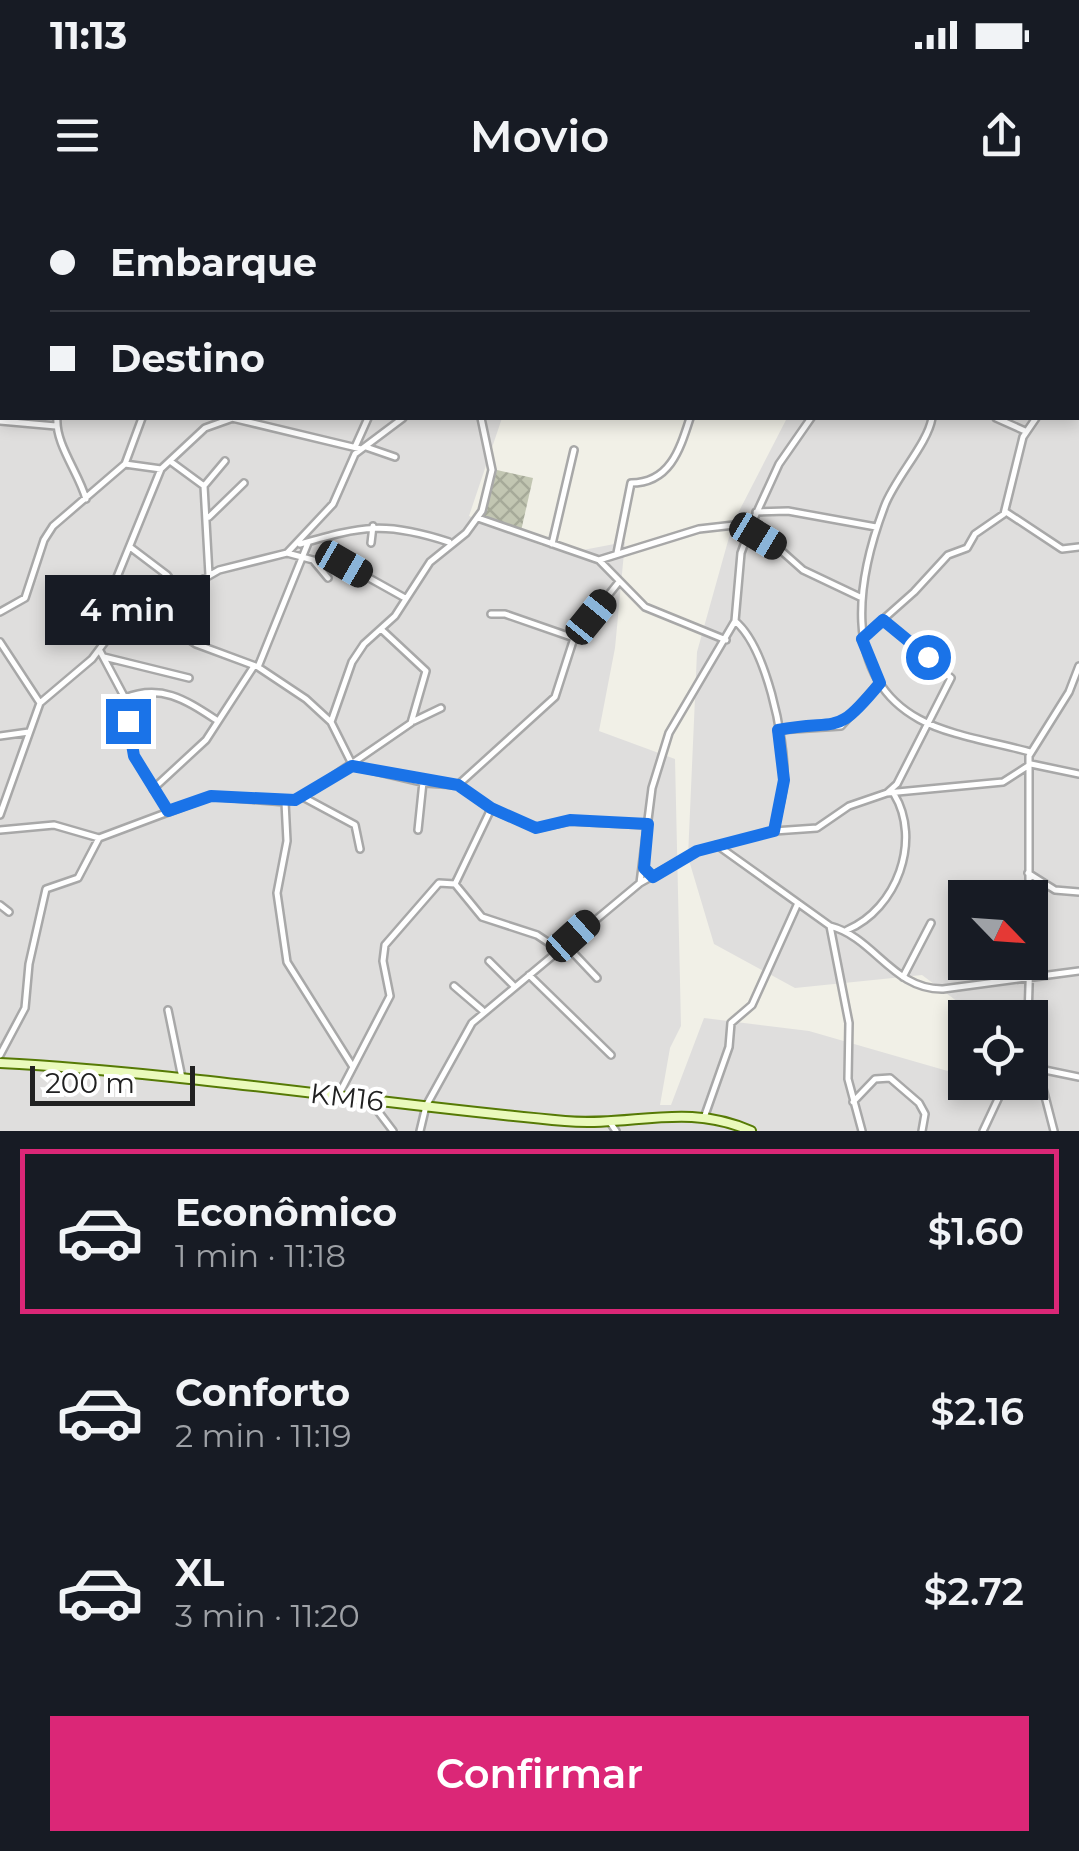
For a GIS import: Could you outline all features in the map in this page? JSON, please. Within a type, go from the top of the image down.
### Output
[{"type":"street","points":[[57,420],[86,499]]},
{"type":"street","points":[[0,612],[25,598],[44,540],[124,464],[141,420]]},
{"type":"street","points":[[113,631],[109,608],[161,469],[204,428],[227,420]]},
{"type":"street","points":[[241,420],[396,457]]},
{"type":"street","points":[[354,447],[367,420]]},
{"type":"street","points":[[287,553],[333,504],[356,454],[400,420]]},
{"type":"street","points":[[331,722],[352,662],[381,630],[414,580],[478,518],[492,470],[481,420]]},
{"type":"street","points":[[617,553],[631,483],[645,483],[674,463],[689,420]]},
{"type":"street","points":[[640,883],[652,788],[668,734],[736,621],[741,553],[756,512],[779,464],[810,420]]},
{"type":"street","points":[[931,420],[877,528],[862,598],[862,639],[880,683],[906,711],[926,723],[1030,752]]},
{"type":"street","points":[[1000,420],[1026,432]]},
{"type":"street","points":[[862,639],[952,551],[967,548],[975,534],[1006,512],[1026,432],[1035,420]]},
{"type":"street","points":[[0,421],[56,426]]},
{"type":"street","points":[[552,544],[574,450]]},
{"type":"street","points":[[170,461],[204,486],[209,517],[209,576]]},
{"type":"street","points":[[204,486],[225,462]]},
{"type":"street","points":[[124,464],[161,469]]},
{"type":"street","points":[[209,517],[244,483]]},
{"type":"street","points":[[756,512],[788,511],[877,528]]},
{"type":"street","points":[[1006,512],[1062,549],[1079,547]]},
{"type":"street","points":[[478,518],[598,560],[646,608],[726,640]]},
{"type":"street","points":[[598,560],[700,529],[752,523]]},
{"type":"street","points":[[296,544],[373,526],[406,528],[451,542]]},
{"type":"street","points":[[371,542],[373,526]]},
{"type":"street","points":[[152,789],[197,751],[256,666],[305,557],[310,530]]},
{"type":"street","points":[[749,532],[776,546],[807,572],[862,598]]},
{"type":"street","points":[[130,547],[167,575],[179,591]]},
{"type":"street","points":[[0,814],[40,704],[102,654],[113,631],[179,591],[236,564],[287,553],[344,564],[405,598]]},
{"type":"street","points":[[313,560],[328,578]]},
{"type":"street","points":[[458,785],[555,697],[574,638],[618,583]]},
{"type":"street","points":[[144,610],[196,644],[256,666],[331,722],[352,766]]},
{"type":"street","points":[[490,614],[505,614],[574,638]]},
{"type":"street","points":[[883,620],[951,678],[890,794]]},
{"type":"street","points":[[736,621],[766,678],[778,730],[784,780],[774,831]]},
{"type":"street","points":[[381,630],[426,671],[411,723]]},
{"type":"street","points":[[0,642],[40,704]]},
{"type":"street","points":[[102,654],[189,678]]},
{"type":"street","points":[[102,654],[126,698],[134,756],[168,811]]},
{"type":"street","points":[[1028,880],[1030,752],[1069,692],[1079,666]]},
{"type":"street","points":[[778,730],[840,726],[880,683]]},
{"type":"street","points":[[126,698],[152,690],[167,692],[219,722]]},
{"type":"street","points":[[0,830],[54,825],[99,838],[211,796],[284,802],[303,797],[411,723],[440,708]]},
{"type":"street","points":[[0,736],[29,732]]},
{"type":"street","points":[[420,1131],[426,1106],[455,1050],[483,1011],[640,883],[681,858],[774,831],[817,828],[849,806],[890,794],[1003,782],[1031,764],[1079,774]]},
{"type":"street","points":[[352,766],[423,782],[458,785],[491,808],[542,828],[570,820],[648,824]]},
{"type":"street","points":[[418,830],[423,782]]},
{"type":"street","points":[[848,930],[872,915],[900,869],[908,835],[890,794]]},
{"type":"street","points":[[303,797],[355,825],[360,849]]},
{"type":"street","points":[[284,802],[287,842],[276,892],[287,962],[352,1067]]},
{"type":"street","points":[[455,884],[491,808]]},
{"type":"street","points":[[0,1059],[24,1008],[44,894],[50,886],[78,878],[99,838]]},
{"type":"street","points":[[717,845],[830,926],[848,930],[904,977],[936,990],[1033,980],[1030,1000]]},
{"type":"street","points":[[644,868],[653,877]]},
{"type":"street","points":[[1028,873],[1055,890],[1079,892]]},
{"type":"street","points":[[338,1096],[390,996],[382,961],[385,945],[440,883],[455,884],[482,917],[537,935],[558,949]]},
{"type":"street","points":[[704,1115],[729,1047],[731,1024],[752,1005],[798,904]]},
{"type":"street","points":[[0,905],[10,912]]},
{"type":"street","points":[[904,977],[930,923]]},
{"type":"street","points":[[830,926],[849,1023],[852,1102],[862,1131]]},
{"type":"street","points":[[833,938],[839,928]]},
{"type":"street","points":[[564,943],[597,978]]},
{"type":"street","points":[[489,962],[514,985]]},
{"type":"street","points":[[1048,977],[1079,971]]},
{"type":"street","points":[[529,975],[611,1055]]},
{"type":"street","points":[[454,986],[483,1011]]},
{"type":"street","points":[[168,1010],[182,1078]]},
{"type":"street","name":"KM16","points":[[0,1059],[129,1070],[426,1106],[609,1121],[704,1115],[752,1131]]},
{"type":"street","points":[[1048,1071],[1079,1077]]},
{"type":"street","points":[[852,1102],[875,1078],[890,1078],[926,1114],[922,1131]]},
{"type":"street","points":[[370,1100],[393,1131]]},
{"type":"street","points":[[983,1131],[998,1100]]},
{"type":"street","points":[[1044,1100],[1054,1131]]},
{"type":"street","points":[[609,1121],[616,1131]]},
{"type":"shaded area","points":[[0,420],[501,420],[469,516],[542,546],[583,550],[625,542],[615,648],[599,731],[675,759],[681,1026],[670,1048],[660,1105],[671,1105],[704,1018],[809,1031],[948,1071],[948,1100],[1048,1100],[1048,1000],[955,1000],[922,975],[795,988],[714,944],[688,857],[697,652],[733,523],[786,420],[1079,420],[1079,1131],[0,1131]]},
{"type":"shaded area","points":[[497,470],[533,478],[521,531],[483,517]]},
{"type":"route","points":[[128,721],[134,756],[168,811],[211,796],[295,800],[352,766],[424,783],[458,785],[491,808],[536,828],[570,820],[648,824],[644,868],[653,877],[697,851],[774,831],[784,780],[778,730],[838,727],[857,711],[880,683],[862,639],[878,623],[883,620],[928,657]]}]
